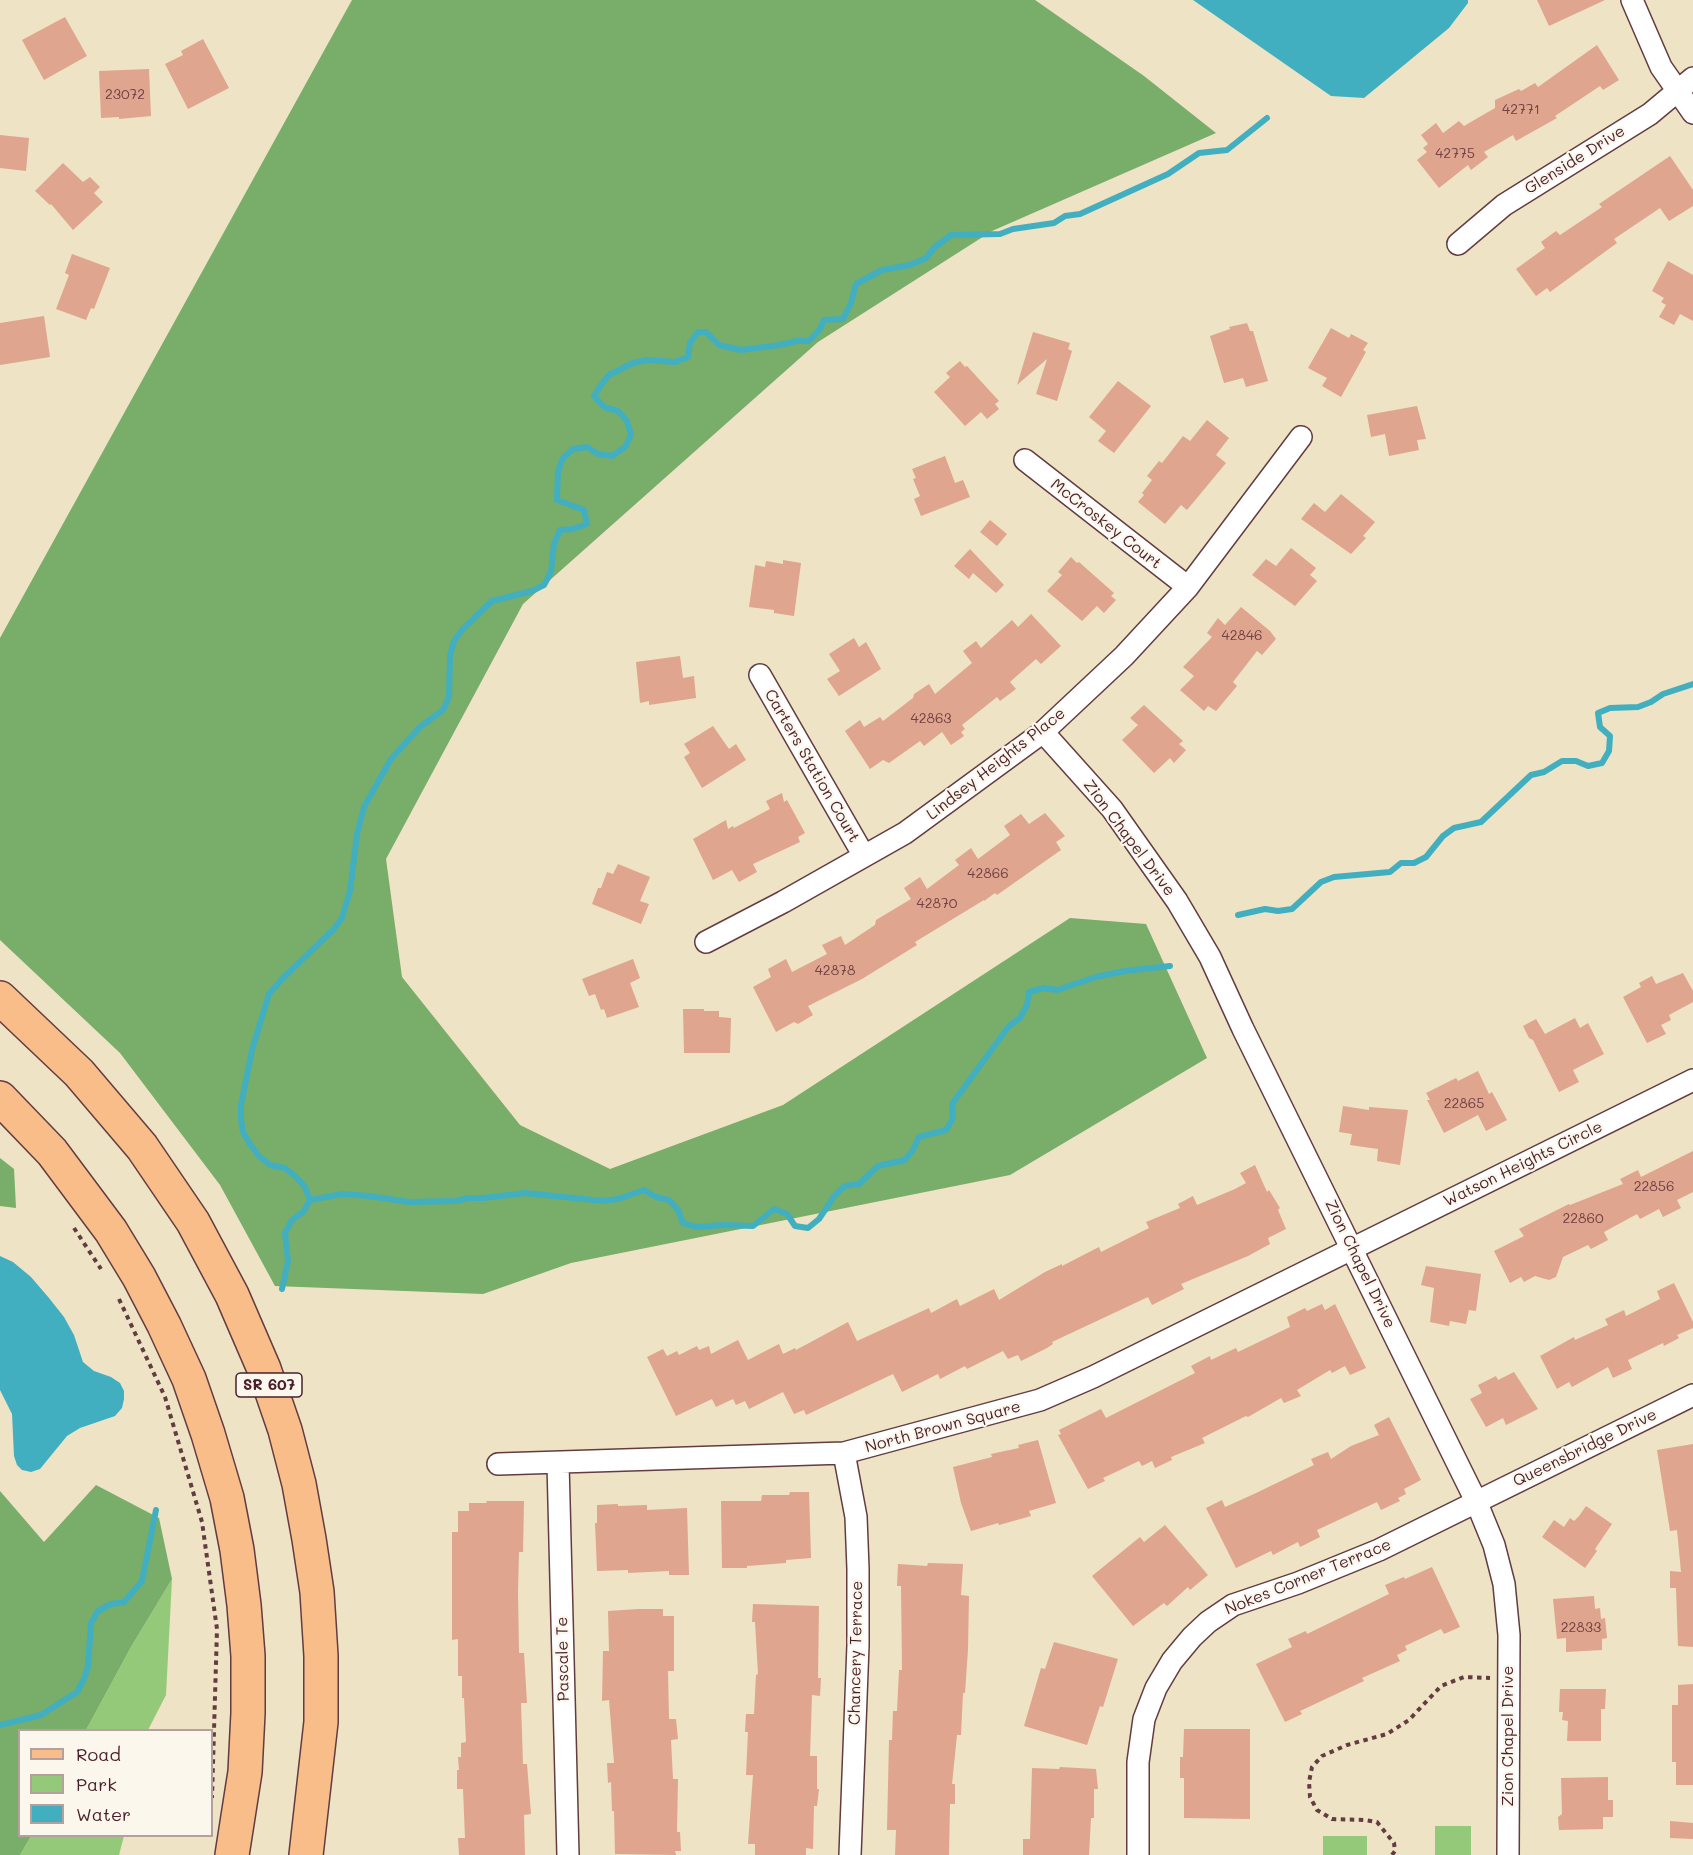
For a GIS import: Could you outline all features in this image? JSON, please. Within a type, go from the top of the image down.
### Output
[{"type":"main road","name":"SR 607","points":[[0,998],[79,1073],[142,1147],[193,1222],[232,1295],[264,1370],[285,1430],[298,1484],[317,1592],[321,1656],[321,1722],[306,1855]]},
{"type":"main road","points":[[0,1098],[52,1152],[111,1231],[139,1277],[189,1379],[211,1444],[227,1498],[237,1550],[248,1656],[245,1772],[232,1855]]},
{"type":"street","points":[[1632,0],[1661,67],[1693,113]]},
{"type":"street","name":"Glenside Drive","points":[[1458,244],[1504,205],[1650,114],[1693,78]]},
{"type":"street","name":"Lindsey Heights Place","points":[[706,942],[783,902],[905,833],[1043,732],[1124,656],[1188,587],[1301,437]]},
{"type":"street","name":"McCroskey Court","points":[[1025,460],[1188,587]]},
{"type":"street","name":"Carters Station Court","points":[[760,675],[864,856]]},
{"type":"street","name":"Zion Chapel Drive","points":[[1043,732],[1112,809],[1177,901],[1210,957],[1476,1502],[1494,1545],[1504,1584],[1509,1635],[1508,1855]]},
{"type":"street","name":"Watson Heights Circle","points":[[1352,1248],[1693,1080]]},
{"type":"street","name":"North Brown Square","points":[[498,1464],[844,1453],[1040,1401],[1352,1248]]},
{"type":"street","name":"Queensbridge Drive","points":[[1476,1502],[1693,1395]]},
{"type":"street","name":"Chancery Terrace","points":[[844,1453],[856,1517],[858,1569],[858,1645],[850,1855]]},
{"type":"street","name":"Pascale Te","points":[[558,1463],[568,1855]]},
{"type":"street","name":"Nokes Corner Terrace","points":[[1138,1855],[1138,1762],[1144,1719],[1156,1689],[1172,1660],[1192,1637],[1208,1622],[1233,1605],[1335,1569],[1476,1502]]},
{"type":"path","points":[[73,1227],[106,1276]]},
{"type":"path","points":[[117,1296],[165,1397],[202,1522],[217,1629],[213,1764]]},
{"type":"path","points":[[1392,1855],[1395,1851],[1394,1843],[1377,1822],[1332,1819],[1317,1810],[1310,1797],[1309,1782],[1312,1767],[1322,1756],[1347,1745],[1387,1734],[1409,1720],[1441,1686],[1464,1677],[1509,1679]]},
{"type":"green space","points":[[352,0],[1035,0],[1144,76],[1216,133],[992,231],[818,342],[523,604],[386,859],[402,977],[520,1125],[610,1169],[783,1105],[1070,918],[1146,924],[1207,1058],[1010,1175],[571,1263],[483,1294],[275,1286],[220,1185],[120,1053],[0,940],[0,638]]},
{"type":"green space","points":[[0,1158],[14,1169],[16,1208],[0,1206]]},
{"type":"green space","points":[[96,1485],[159,1518],[172,1579],[131,1647],[87,1729],[18,1729],[18,1837],[30,1837],[20,1855],[0,1855],[0,1491],[44,1542]]},
{"type":"green space","points":[[172,1579],[166,1695],[149,1729],[87,1729],[131,1647]]},
{"type":"green space","points":[[1435,1826],[1471,1826],[1471,1855],[1435,1855]]},
{"type":"green space","points":[[1323,1836],[1367,1836],[1367,1855],[1323,1855]]},
{"type":"green space","points":[[30,1837],[124,1837],[119,1855],[20,1855]]},
{"type":"water","points":[[1193,0],[1468,0],[1468,3],[1449,28],[1364,98],[1331,96]]},
{"type":"water","points":[[0,1256],[13,1262],[31,1277],[64,1317],[74,1335],[83,1362],[94,1371],[120,1383],[124,1391],[122,1408],[115,1416],[80,1428],[67,1436],[40,1469],[31,1472],[22,1470],[17,1465],[14,1456],[12,1414],[0,1390]]},
{"type":"building","points":[[1537,0],[1605,0],[1549,26]]},
{"type":"building","points":[[65,17],[87,56],[44,80],[22,40]]},
{"type":"building","points":[[203,39],[229,88],[188,109],[165,64],[183,55],[181,51]]},
{"type":"building","points":[[1597,45],[1619,80],[1603,90],[1600,86],[1555,116],[1557,118],[1516,141],[1513,135],[1484,152],[1488,157],[1471,170],[1468,165],[1439,188],[1417,160],[1427,152],[1423,148],[1428,144],[1421,135],[1436,123],[1443,133],[1459,121],[1464,126],[1495,108],[1495,100],[1519,89],[1521,91],[1535,83],[1538,87]]},
{"type":"building","points":[[149,69],[151,116],[101,118],[99,71]]},
{"type":"building","points":[[0,135],[29,138],[26,171],[0,168]]},
{"type":"building","points":[[1670,156],[1693,190],[1693,206],[1669,221],[1660,208],[1614,239],[1617,243],[1550,292],[1547,288],[1536,296],[1516,269],[1545,248],[1541,242],[1556,231],[1560,235],[1602,207],[1599,204]]},
{"type":"building","points":[[63,163],[83,182],[90,177],[100,187],[94,193],[103,202],[73,230],[51,204],[35,191]]},
{"type":"building","points":[[72,254],[110,268],[94,309],[91,308],[86,320],[56,309],[69,275],[65,273]]},
{"type":"building","points":[[1668,261],[1693,275],[1693,321],[1680,314],[1674,325],[1659,317],[1666,305],[1661,302],[1664,298],[1652,291]]},
{"type":"building","points":[[44,316],[50,357],[0,365],[0,323]]},
{"type":"building","points":[[1247,323],[1250,331],[1253,331],[1268,381],[1246,387],[1243,378],[1224,383],[1210,336],[1230,329],[1229,327]]},
{"type":"building","points":[[1331,328],[1349,338],[1351,334],[1368,343],[1363,350],[1366,352],[1341,397],[1322,386],[1327,378],[1308,368]]},
{"type":"building","points":[[1033,332],[1070,343],[1068,349],[1072,351],[1057,401],[1036,394],[1047,359],[1017,385]]},
{"type":"building","points":[[960,361],[999,401],[995,404],[999,409],[987,419],[981,412],[965,426],[934,392],[950,377],[946,373]]},
{"type":"building","points":[[1118,381],[1151,406],[1114,453],[1098,441],[1106,431],[1089,417]]},
{"type":"building","points":[[1417,406],[1426,439],[1417,440],[1419,450],[1389,456],[1385,434],[1371,437],[1367,415]]},
{"type":"building","points":[[1207,420],[1229,438],[1216,455],[1226,463],[1187,510],[1181,505],[1165,524],[1138,502],[1152,480],[1147,476],[1159,461],[1162,463],[1183,436],[1190,441]]},
{"type":"building","points":[[945,456],[955,483],[963,480],[970,497],[921,516],[914,499],[920,496],[913,479],[916,478],[912,469]]},
{"type":"building","points":[[1341,494],[1375,522],[1363,536],[1366,538],[1351,554],[1301,519],[1314,503],[1325,512]]},
{"type":"building","points":[[990,520],[1007,534],[997,546],[980,532]]},
{"type":"building","points":[[1291,548],[1316,568],[1310,575],[1317,581],[1295,606],[1252,575],[1266,559],[1276,566]]},
{"type":"building","points":[[970,549],[1004,585],[996,593],[973,573],[969,579],[954,566]]},
{"type":"building","points":[[1071,557],[1114,593],[1111,596],[1116,600],[1104,613],[1097,606],[1082,621],[1047,591],[1062,575],[1058,572]]},
{"type":"building","points":[[783,560],[801,563],[794,616],[774,613],[774,610],[749,607],[755,565],[765,567],[766,561],[783,564]]},
{"type":"building","points":[[1241,607],[1270,631],[1276,639],[1262,655],[1257,651],[1233,682],[1237,686],[1216,711],[1208,706],[1204,711],[1180,690],[1194,676],[1183,667],[1212,637],[1207,633],[1218,618],[1225,625]]},
{"type":"building","points":[[1031,614],[1061,646],[1041,664],[1036,659],[1010,682],[1016,689],[1000,701],[997,697],[962,725],[965,729],[961,732],[964,736],[951,745],[942,732],[924,746],[920,741],[889,763],[883,760],[870,769],[845,731],[860,720],[864,727],[880,717],[883,721],[929,684],[935,694],[972,663],[963,651],[976,641],[981,648],[1012,620],[1018,627]]},
{"type":"building","points":[[854,638],[859,647],[866,642],[881,669],[839,696],[827,679],[840,671],[829,654]]},
{"type":"building","points":[[680,656],[683,678],[694,676],[696,698],[649,705],[649,701],[640,703],[636,662]]},
{"type":"building","points":[[1144,705],[1183,741],[1179,744],[1186,750],[1174,763],[1170,758],[1154,773],[1122,740],[1138,725],[1130,718]]},
{"type":"building","points":[[713,726],[729,749],[736,744],[746,760],[702,788],[684,757],[690,753],[684,744]]},
{"type":"building","points":[[782,793],[784,802],[787,800],[805,833],[798,837],[800,842],[753,864],[757,872],[739,882],[732,870],[713,880],[693,839],[726,820],[728,829],[733,826],[734,828],[770,809],[766,801]]},
{"type":"building","points":[[1045,813],[1065,836],[1056,842],[1061,850],[997,895],[995,893],[915,942],[917,945],[862,979],[808,1006],[813,1015],[798,1024],[794,1022],[776,1032],[753,987],[771,977],[768,969],[786,959],[792,972],[827,954],[822,945],[841,936],[845,945],[875,925],[876,920],[911,899],[904,888],[920,877],[927,889],[959,865],[955,860],[971,848],[978,859],[1010,835],[1004,826],[1021,814],[1029,824]]},
{"type":"building","points":[[618,864],[650,877],[640,901],[649,904],[641,924],[592,904],[607,872],[613,874]]},
{"type":"building","points":[[633,959],[640,978],[630,983],[639,1007],[607,1018],[595,994],[589,996],[582,979]]},
{"type":"building","points":[[1683,973],[1693,991],[1693,1002],[1669,1015],[1671,1020],[1661,1025],[1666,1034],[1647,1043],[1623,997],[1641,987],[1639,983],[1652,976],[1656,984]]},
{"type":"building","points":[[683,1009],[719,1011],[719,1017],[731,1018],[730,1053],[684,1053]]},
{"type":"building","points":[[1575,1018],[1580,1028],[1588,1023],[1604,1054],[1573,1070],[1579,1082],[1559,1092],[1533,1040],[1529,1038],[1523,1026],[1536,1019],[1545,1034]]},
{"type":"building","points":[[1478,1071],[1489,1094],[1492,1092],[1507,1120],[1486,1131],[1478,1115],[1444,1133],[1427,1100],[1430,1100],[1426,1093],[1456,1078],[1458,1081]]},
{"type":"building","points":[[1343,1106],[1369,1110],[1369,1107],[1408,1110],[1400,1165],[1377,1161],[1378,1149],[1350,1145],[1352,1134],[1339,1132]]},
{"type":"building","points":[[1693,1151],[1693,1192],[1677,1200],[1681,1208],[1663,1217],[1659,1209],[1640,1219],[1637,1214],[1604,1232],[1608,1240],[1591,1249],[1588,1245],[1563,1257],[1556,1277],[1549,1280],[1535,1276],[1524,1282],[1521,1277],[1510,1283],[1494,1251],[1524,1236],[1519,1229],[1569,1204],[1623,1184],[1620,1179],[1638,1170],[1641,1177]]},
{"type":"building","points":[[1255,1165],[1267,1192],[1269,1190],[1280,1208],[1278,1210],[1286,1229],[1268,1238],[1270,1244],[1248,1256],[1181,1284],[1184,1289],[1152,1305],[1148,1297],[1052,1342],[1053,1344],[1047,1348],[1021,1361],[1018,1355],[1008,1359],[1003,1351],[967,1369],[965,1366],[940,1379],[938,1374],[902,1392],[893,1374],[806,1415],[804,1410],[794,1414],[783,1392],[749,1409],[745,1401],[736,1405],[733,1399],[716,1407],[712,1399],[676,1416],[647,1357],[663,1349],[667,1356],[677,1351],[679,1355],[697,1346],[699,1350],[709,1346],[711,1354],[738,1340],[748,1360],[779,1344],[783,1354],[795,1348],[796,1350],[848,1322],[857,1341],[929,1308],[931,1313],[957,1299],[960,1306],[994,1289],[999,1300],[1045,1272],[1099,1247],[1101,1252],[1149,1228],[1146,1222],[1180,1208],[1178,1204],[1193,1196],[1197,1205],[1235,1189],[1246,1183],[1240,1173]]},
{"type":"building","points":[[1426,1266],[1481,1274],[1476,1311],[1469,1310],[1466,1324],[1450,1321],[1449,1326],[1430,1322],[1434,1288],[1421,1285]]},
{"type":"building","points":[[1674,1283],[1693,1322],[1693,1328],[1677,1335],[1679,1338],[1664,1346],[1663,1343],[1628,1360],[1632,1369],[1613,1378],[1608,1367],[1572,1387],[1569,1382],[1557,1389],[1540,1356],[1574,1337],[1575,1340],[1608,1325],[1605,1319],[1624,1310],[1626,1316],[1660,1299],[1657,1291]]},
{"type":"building","points":[[1322,1304],[1325,1310],[1335,1304],[1366,1368],[1350,1375],[1345,1366],[1332,1373],[1330,1370],[1297,1390],[1301,1396],[1284,1403],[1281,1398],[1248,1417],[1202,1438],[1205,1443],[1171,1457],[1172,1460],[1155,1468],[1152,1461],[1142,1466],[1139,1461],[1103,1478],[1105,1481],[1088,1489],[1058,1435],[1061,1434],[1059,1430],[1101,1409],[1106,1418],[1195,1373],[1191,1366],[1210,1356],[1211,1360],[1236,1348],[1238,1352],[1290,1327],[1287,1317],[1305,1308],[1307,1311]]},
{"type":"building","points":[[1514,1372],[1538,1409],[1506,1425],[1503,1418],[1486,1427],[1470,1399],[1482,1393],[1478,1385],[1496,1376],[1498,1380]]},
{"type":"building","points":[[1389,1417],[1421,1480],[1404,1489],[1406,1494],[1398,1498],[1400,1501],[1381,1510],[1377,1502],[1317,1530],[1320,1537],[1300,1547],[1298,1542],[1273,1555],[1271,1551],[1236,1568],[1206,1508],[1222,1500],[1225,1507],[1254,1494],[1314,1465],[1311,1459],[1328,1452],[1331,1459],[1351,1446],[1379,1435],[1374,1425]]},
{"type":"building","points":[[1038,1440],[1056,1503],[1029,1511],[1031,1516],[971,1531],[961,1503],[953,1467],[992,1457],[991,1454],[1019,1448],[1018,1445]]},
{"type":"building","points":[[1693,1444],[1693,1647],[1678,1646],[1676,1588],[1670,1588],[1670,1571],[1681,1572],[1677,1530],[1670,1531],[1657,1450]]},
{"type":"building","points":[[790,1492],[809,1492],[811,1558],[786,1560],[786,1563],[747,1566],[747,1568],[722,1568],[721,1501],[761,1501],[762,1495],[789,1495]]},
{"type":"building","points":[[486,1501],[524,1501],[523,1552],[519,1552],[518,1592],[519,1653],[524,1653],[527,1703],[521,1703],[523,1764],[527,1764],[531,1814],[524,1815],[525,1855],[459,1855],[458,1838],[465,1838],[463,1789],[457,1789],[457,1770],[459,1770],[458,1757],[461,1757],[461,1743],[466,1742],[462,1676],[458,1676],[458,1639],[452,1640],[452,1532],[458,1532],[458,1511],[469,1511],[469,1503],[487,1503]]},
{"type":"building","points":[[618,1504],[618,1506],[647,1505],[647,1510],[687,1508],[689,1575],[669,1575],[669,1571],[628,1573],[628,1570],[597,1571],[595,1523],[597,1523],[597,1505]]},
{"type":"building","points":[[1586,1506],[1612,1524],[1585,1568],[1542,1537],[1554,1520],[1564,1527],[1570,1518],[1574,1521]]},
{"type":"building","points":[[1165,1525],[1208,1575],[1190,1590],[1188,1587],[1167,1606],[1164,1603],[1133,1626],[1092,1576],[1140,1537],[1144,1542]]},
{"type":"building","points":[[928,1563],[963,1564],[961,1595],[969,1596],[965,1693],[963,1693],[961,1735],[957,1735],[952,1784],[955,1784],[955,1804],[950,1804],[949,1855],[895,1855],[896,1830],[887,1830],[889,1740],[892,1740],[893,1711],[897,1711],[899,1670],[902,1670],[901,1586],[897,1586],[898,1564],[927,1566]]},
{"type":"building","points":[[1432,1567],[1460,1627],[1444,1634],[1441,1629],[1405,1646],[1407,1650],[1397,1655],[1400,1661],[1362,1678],[1364,1681],[1300,1711],[1302,1714],[1285,1722],[1256,1664],[1292,1647],[1288,1639],[1306,1631],[1307,1634],[1389,1594],[1385,1585]]},
{"type":"building","points":[[1594,1596],[1595,1609],[1600,1608],[1601,1619],[1605,1618],[1607,1638],[1602,1639],[1602,1650],[1566,1652],[1566,1638],[1557,1639],[1553,1599]]},
{"type":"building","points":[[753,1604],[819,1606],[820,1696],[812,1695],[810,1756],[817,1756],[817,1789],[819,1789],[817,1806],[814,1806],[813,1849],[806,1848],[806,1855],[755,1855],[755,1844],[748,1844],[753,1775],[746,1775],[748,1732],[745,1732],[746,1714],[754,1714],[756,1675],[758,1674],[755,1622],[752,1622]]},
{"type":"building","points":[[663,1609],[663,1616],[674,1616],[674,1671],[668,1671],[669,1719],[676,1719],[678,1739],[671,1740],[673,1779],[678,1779],[677,1832],[680,1832],[681,1851],[675,1851],[676,1855],[615,1854],[614,1811],[612,1811],[611,1782],[608,1783],[607,1763],[614,1763],[609,1700],[602,1701],[603,1651],[609,1651],[608,1611]]},
{"type":"building","points":[[1054,1642],[1118,1659],[1103,1707],[1100,1706],[1087,1745],[1024,1726],[1041,1668],[1045,1669]]},
{"type":"building","points":[[1693,1684],[1693,1785],[1676,1785],[1676,1762],[1672,1762],[1672,1705],[1678,1705],[1678,1685]]},
{"type":"building","points":[[1560,1689],[1606,1689],[1605,1709],[1601,1709],[1601,1741],[1567,1741],[1568,1721],[1562,1720],[1563,1712],[1559,1712]]},
{"type":"building","points":[[1184,1729],[1250,1729],[1250,1819],[1184,1818],[1184,1778],[1180,1778],[1180,1757],[1183,1757]]},
{"type":"building","points":[[1060,1767],[1096,1769],[1098,1789],[1094,1789],[1094,1818],[1091,1818],[1089,1855],[1023,1855],[1023,1839],[1030,1839],[1032,1768],[1059,1769]]},
{"type":"building","points":[[1608,1777],[1608,1800],[1613,1800],[1613,1817],[1603,1817],[1603,1829],[1559,1830],[1558,1817],[1562,1814],[1561,1778]]},
{"type":"building","points":[[1670,1821],[1693,1823],[1693,1839],[1670,1838]]},
{"type":"waterway","points":[[282,1289],[288,1261],[285,1233],[292,1220],[303,1212],[310,1200],[305,1187],[296,1177],[285,1168],[270,1165],[259,1156],[243,1132],[241,1119],[241,1105],[252,1050],[269,994],[334,929],[342,918],[350,891],[357,834],[364,807],[391,759],[420,727],[443,710],[449,697],[450,656],[454,641],[492,601],[532,591],[544,585],[551,572],[554,544],[560,530],[573,529],[587,524],[584,510],[557,500],[558,471],[563,458],[573,449],[587,447],[598,454],[612,456],[625,447],[631,435],[627,421],[618,411],[604,407],[594,396],[609,375],[633,363],[647,360],[675,362],[688,357],[690,343],[698,332],[706,332],[719,345],[741,350],[809,341],[820,329],[824,320],[843,319],[851,303],[856,284],[882,270],[910,265],[926,258],[935,247],[951,235],[1000,234],[1013,229],[1054,223],[1065,216],[1080,214],[1168,174],[1199,153],[1227,150],[1267,118]]},
{"type":"waterway","points":[[1238,915],[1265,909],[1278,911],[1292,909],[1321,882],[1334,877],[1390,872],[1401,863],[1414,863],[1426,857],[1443,836],[1454,828],[1481,822],[1531,775],[1544,772],[1562,761],[1576,761],[1588,766],[1602,763],[1609,751],[1610,736],[1600,727],[1598,713],[1610,708],[1638,707],[1663,694],[1693,684]]},
{"type":"waterway","points":[[310,1200],[342,1194],[409,1202],[456,1201],[525,1193],[603,1201],[618,1199],[644,1190],[656,1197],[669,1200],[678,1210],[683,1223],[696,1227],[753,1226],[774,1209],[787,1214],[795,1226],[808,1228],[819,1219],[835,1195],[845,1186],[859,1184],[878,1166],[905,1160],[919,1137],[946,1130],[953,1118],[952,1104],[1009,1026],[1020,1018],[1027,1005],[1029,992],[1043,988],[1057,990],[1096,977],[1125,971],[1170,966]]},
{"type":"waterway","points":[[0,1725],[41,1715],[77,1692],[88,1666],[91,1623],[98,1611],[111,1604],[124,1602],[142,1581],[156,1510]]}]
